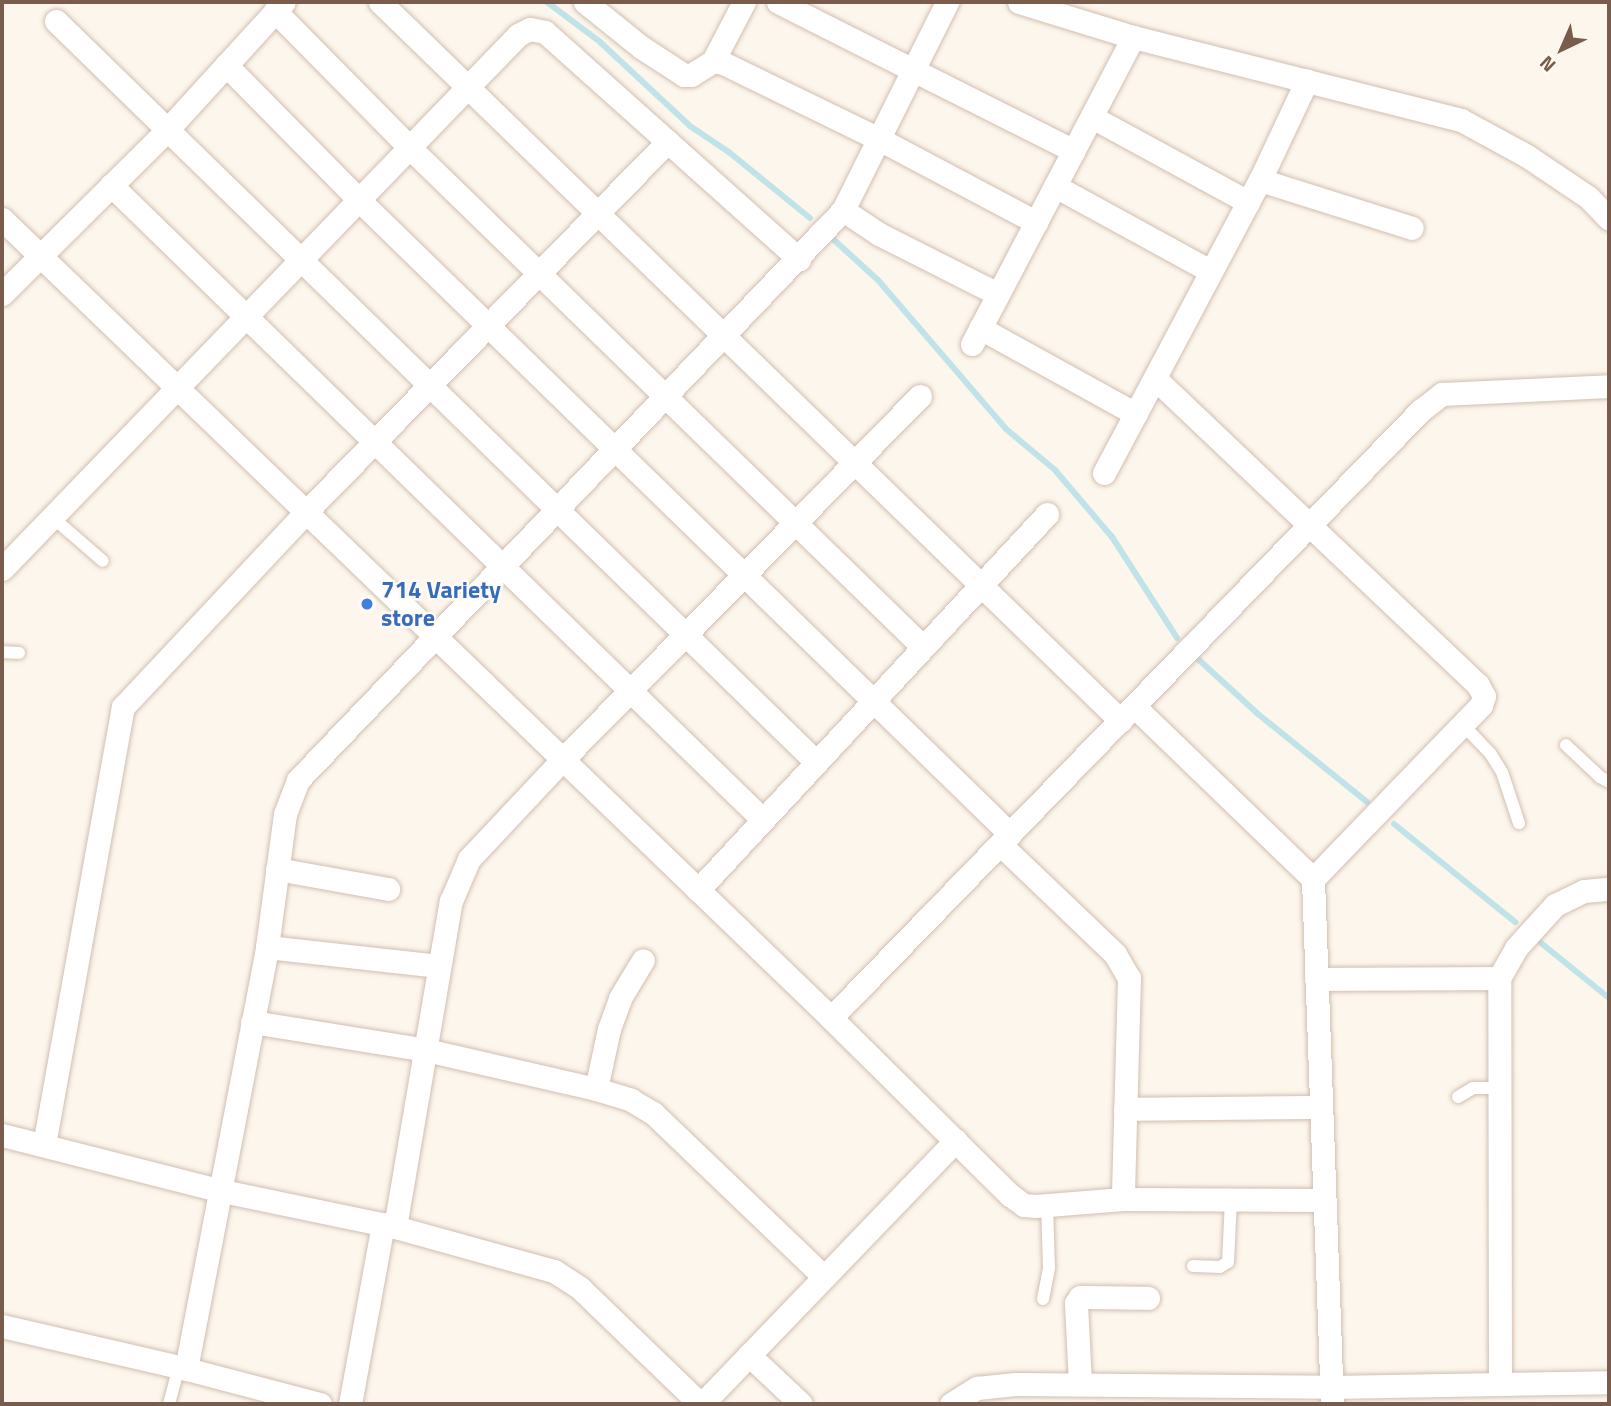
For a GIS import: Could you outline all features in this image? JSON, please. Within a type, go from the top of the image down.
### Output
[{"type":"street","points":[[380,2],[981,585],[1313,879]]},
{"type":"street","points":[[586,2],[641,47],[684,75],[691,75],[713,61],[744,2]]},
{"type":"street","points":[[778,2],[1074,150]]},
{"type":"street","points":[[182,1368],[267,947],[285,814],[298,780],[843,210],[947,2]]},
{"type":"street","points":[[1019,2],[1133,37],[1461,120],[1538,163],[1588,197],[1609,219]]},
{"type":"street","points":[[2,294],[167,130],[280,7],[409,147],[923,647]]},
{"type":"street","points":[[56,21],[816,762]]},
{"type":"street","points":[[2,569],[518,35],[530,29],[545,32],[799,259]]},
{"type":"street","points":[[1133,37],[976,336],[1136,414]]},
{"type":"street","points":[[713,61],[723,63],[879,139],[1036,222]]},
{"type":"street","points":[[226,65],[359,200],[873,701],[1125,967],[1129,978],[1123,1199]]},
{"type":"street","points":[[1104,473],[1260,180],[1307,80]]},
{"type":"street","points":[[1091,117],[1248,202]]},
{"type":"street","points":[[44,1145],[123,707],[306,512],[668,141]]},
{"type":"street","points":[[1260,180],[1412,228]]},
{"type":"street","points":[[111,185],[763,820]]},
{"type":"street","points":[[1055,186],[1210,271]]},
{"type":"street","points":[[843,210],[879,234],[998,294]]},
{"type":"street","points":[[2,219],[1024,1205],[1123,1199],[1322,1200]]},
{"type":"street","points":[[1155,379],[1478,685],[1484,696],[1482,705],[1313,879],[1322,1200],[1331,1395]]},
{"type":"street","points":[[831,1017],[1420,411],[1442,394],[1609,386]]},
{"type":"street","points":[[350,1404],[426,1050],[451,901],[470,859],[563,759],[920,396]]},
{"type":"street","points":[[698,890],[1047,514]]},
{"type":"street","points":[[277,869],[387,889]]},
{"type":"street","points":[[1506,1390],[1499,978],[1516,948],[1555,905],[1584,891],[1609,889]]},
{"type":"street","points":[[267,947],[439,965]]},
{"type":"street","points":[[596,1089],[609,1029],[620,999],[643,960]]},
{"type":"street","points":[[1316,979],[1499,978]]},
{"type":"street","points":[[252,1022],[426,1050],[596,1089],[631,1100],[653,1113],[823,1276]]},
{"type":"street","points":[[1125,1109],[1320,1107]]},
{"type":"street","points":[[2,1135],[218,1190],[389,1226],[554,1271],[568,1279],[701,1404],[956,1140]]},
{"type":"street","points":[[1085,1390],[1076,1304],[1080,1297],[1149,1298]]},
{"type":"street","points":[[2,1326],[320,1404]]},
{"type":"street","points":[[749,1355],[801,1404]]},
{"type":"street","points":[[951,1404],[977,1388],[1014,1394],[1085,1390],[1164,1395],[1434,1395],[1506,1390],[1585,1394],[1609,1382]]},
{"type":"lane","points":[[52,516],[103,561]]},
{"type":"lane","points":[[2,652],[19,653]]},
{"type":"lane","points":[[1463,724],[1490,753],[1502,772],[1519,823]]},
{"type":"lane","points":[[1566,745],[1609,782]]},
{"type":"lane","points":[[1458,1097],[1473,1088],[1499,1088]]},
{"type":"lane","points":[[1193,1266],[1220,1267],[1228,1262],[1231,1200]]},
{"type":"lane","points":[[1043,1298],[1049,1268],[1047,1205]]},
{"type":"lane","points":[[169,1404],[182,1368]]},
{"type":"waterway","points":[[547,2],[600,42],[690,126],[730,153],[810,218]]},
{"type":"waterway","points":[[834,240],[878,280],[1006,429],[1055,470],[1112,537],[1177,638]]},
{"type":"waterway","points":[[1198,659],[1258,714],[1367,802]]},
{"type":"waterway","points":[[1394,824],[1515,922]]},
{"type":"waterway","points":[[1541,943],[1609,998]]},
{"type":"place","name":"714 Variety store","points":[[367,604]]}]
